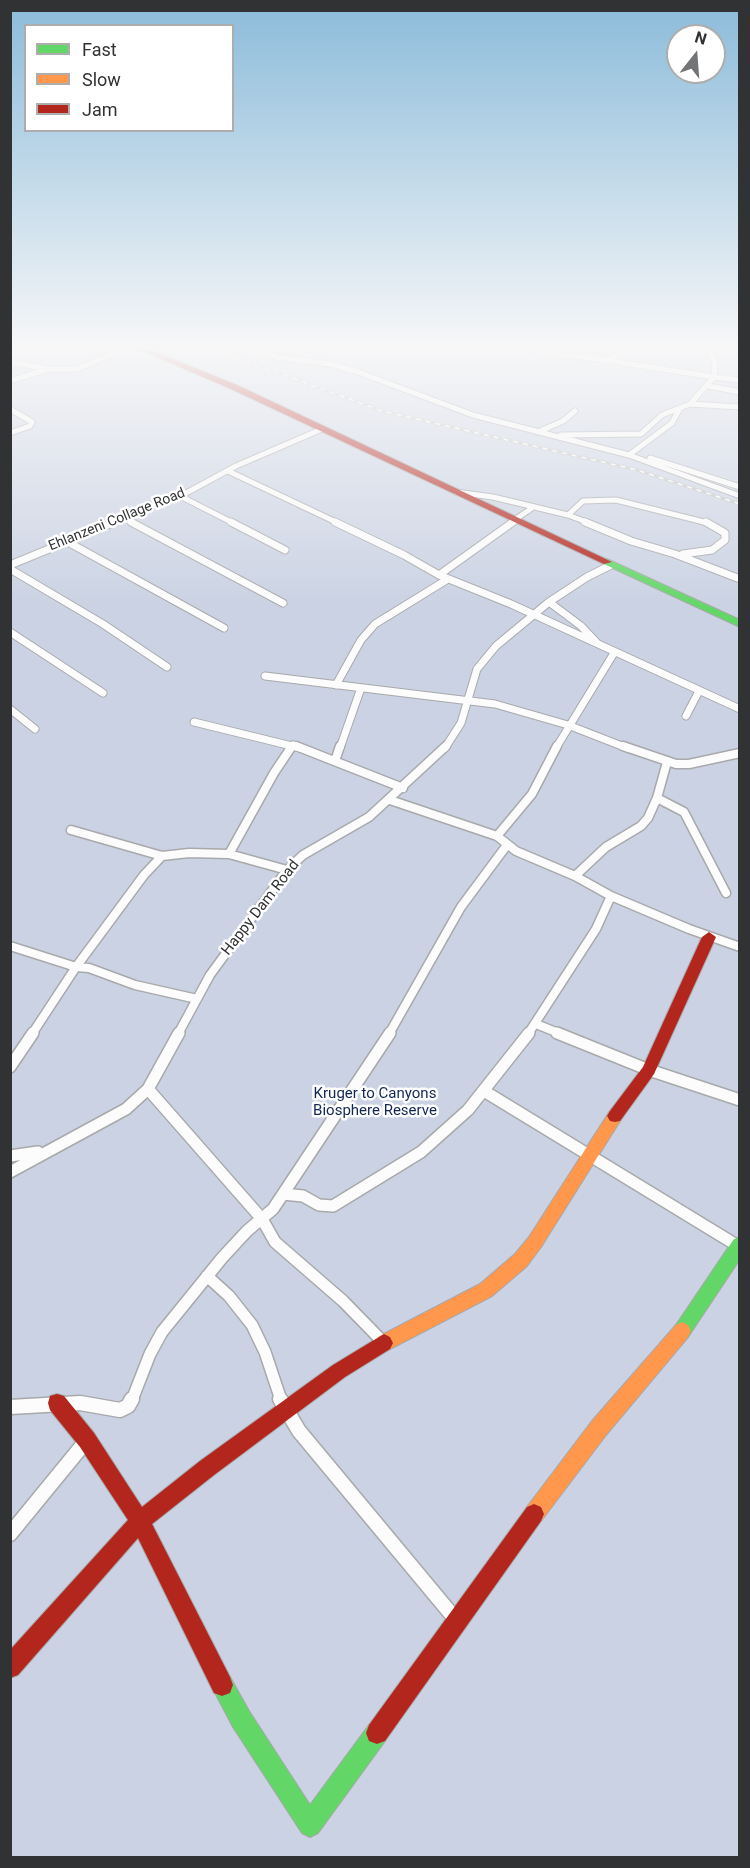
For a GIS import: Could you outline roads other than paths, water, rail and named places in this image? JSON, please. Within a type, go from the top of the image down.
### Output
[{"type":"street","name":"Ehlanzeni Collage Road","points":[[10,567],[66,541],[199,487],[228,471],[310,434]]},
{"type":"street","points":[[333,434],[740,624]]},
{"type":"street","points":[[547,434],[654,459],[740,487]]},
{"type":"street","points":[[550,435],[625,434]]},
{"type":"street","points":[[630,455],[659,434]]},
{"type":"street","points":[[630,455],[740,495]]},
{"type":"street","points":[[228,471],[404,555],[439,575],[532,614],[740,709]]},
{"type":"street","points":[[724,482],[740,495]]},
{"type":"street","points":[[455,492],[493,496],[532,508],[568,515],[631,541],[675,554],[740,579]]},
{"type":"street","points":[[178,495],[285,550]]},
{"type":"street","points":[[568,515],[583,501],[616,500],[704,521],[725,533],[725,540],[712,550],[696,554],[675,554]]},
{"type":"street","points":[[439,575],[532,508]]},
{"type":"street","points":[[124,518],[283,603]]},
{"type":"street","points":[[66,541],[224,628]]},
{"type":"street","name":"Happy Dam Road","points":[[10,1173],[47,1150],[96,1127],[126,1108],[148,1089],[210,975],[287,870],[303,855],[369,817],[403,788],[444,749],[454,736],[477,669],[484,658],[532,614],[587,577],[611,565]]},
{"type":"street","points":[[10,567],[104,624],[167,667]]},
{"type":"street","points":[[336,685],[361,640],[375,624],[448,579]]},
{"type":"street","points":[[549,602],[581,626],[600,646]]},
{"type":"street","points":[[10,632],[103,693]]},
{"type":"street","points":[[497,836],[532,794],[568,725],[614,653]]},
{"type":"street","points":[[265,675],[468,700],[514,709],[568,725],[667,762],[689,764],[740,753]]},
{"type":"street","points":[[334,761],[361,688]]},
{"type":"street","points":[[686,716],[699,691]]},
{"type":"street","points":[[10,709],[35,729]]},
{"type":"street","points":[[194,722],[292,745],[403,788]]},
{"type":"street","points":[[229,854],[292,745]]},
{"type":"street","points":[[574,876],[606,847],[641,826],[653,809],[667,762]]},
{"type":"street","points":[[657,798],[684,812],[726,893]]},
{"type":"street","points":[[390,800],[497,836],[507,846],[574,876],[611,896],[709,937],[740,947]]},
{"type":"street","points":[[71,830],[162,856],[189,853],[229,854],[287,870]]},
{"type":"street","points":[[10,1407],[80,1403],[120,1410],[128,1406],[162,1332],[207,1276],[284,1194],[379,1052],[466,900],[507,846]]},
{"type":"street","points":[[10,1067],[76,967],[144,874],[162,856]]},
{"type":"street","points":[[284,1194],[303,1196],[324,1206],[341,1202],[421,1152],[468,1110],[536,1024],[596,929],[611,896]]},
{"type":"street","points":[[10,1667],[140,1521],[339,1371],[384,1343],[486,1290],[507,1273],[535,1242],[610,1122],[649,1070],[709,937]]},
{"type":"street","points":[[11,947],[76,967],[89,968],[163,993],[197,999]]},
{"type":"street","points":[[536,1024],[649,1070],[740,1100]]},
{"type":"street","points":[[148,1089],[262,1219],[275,1242],[344,1301],[384,1343]]},
{"type":"street","points":[[57,1403],[87,1440],[140,1521],[226,1693],[310,1825],[599,1428],[690,1322],[739,1245],[484,1091]]},
{"type":"street","points":[[10,1156],[47,1150]]},
{"type":"street","points":[[207,1276],[229,1296],[252,1324],[265,1352],[277,1393],[299,1431],[457,1621]]},
{"type":"street","points":[[10,1534],[87,1440]]},
{"type":"railway","points":[[482,434],[637,470],[740,504]]},
{"type":"park label","name":"Kruger to Canyons Biosphere Reserve","points":[[375,1102]]}]
